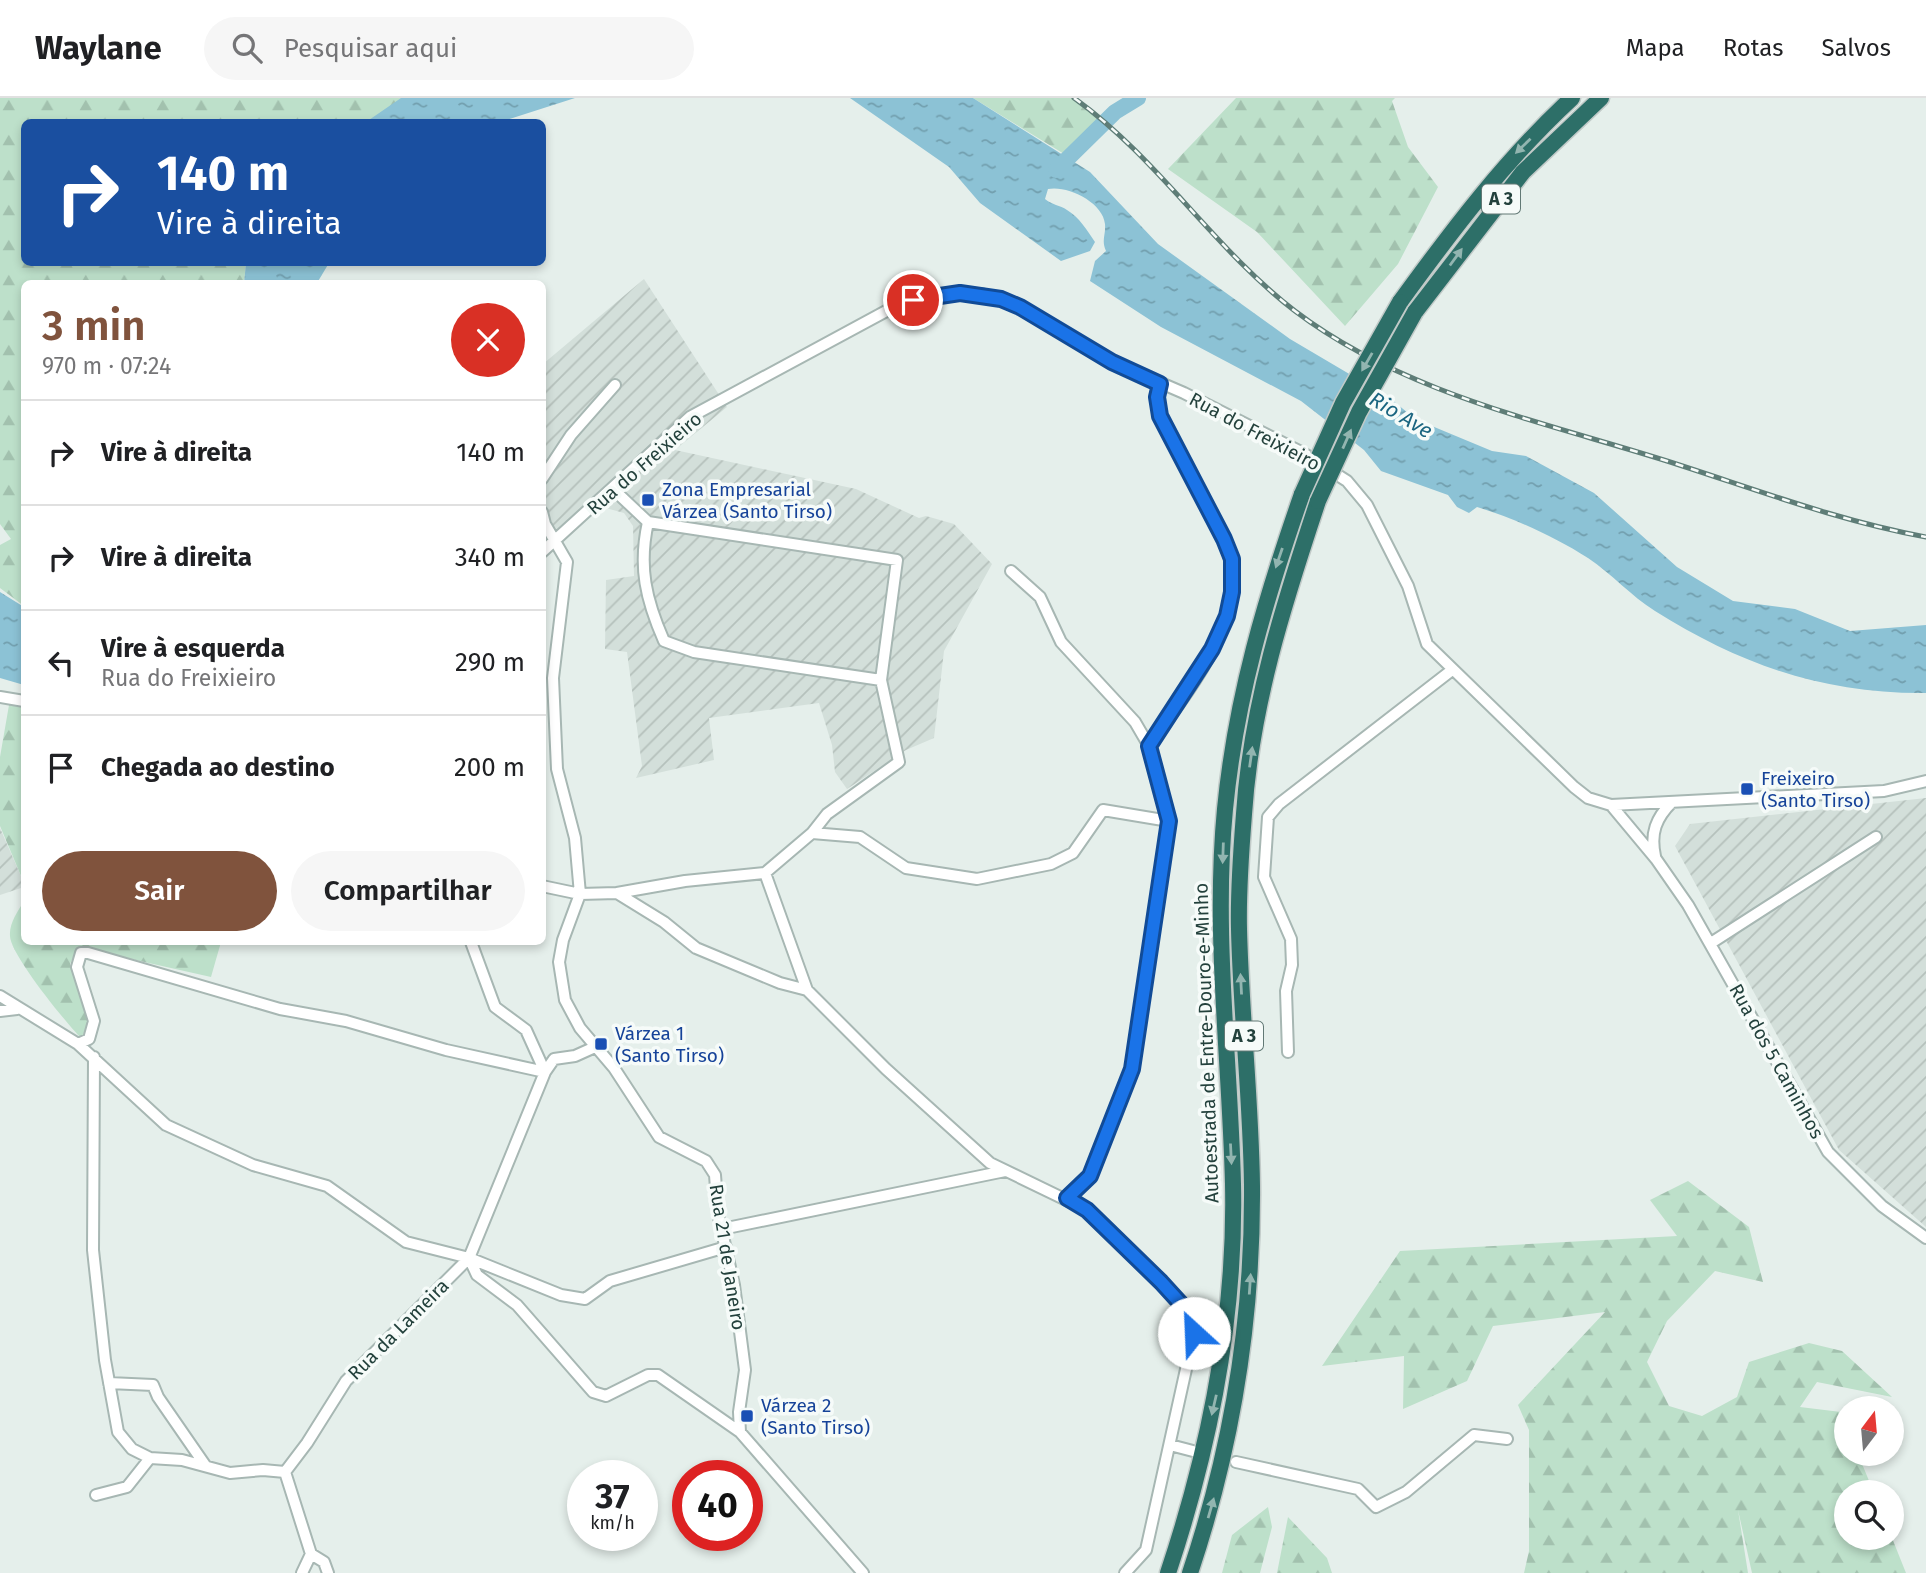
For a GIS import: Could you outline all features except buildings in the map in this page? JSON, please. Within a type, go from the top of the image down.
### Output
[{"type":"highway","name":"Autoestrada de Entre-Douro-e-Minho","points":[[1168,1573],[1192,1502],[1218,1388],[1230,1286],[1233,1185],[1220,926],[1224,810],[1239,702],[1257,629],[1301,494],[1343,404],[1401,302],[1455,227],[1509,160],[1572,98]]},
{"type":"highway","name":"Autoestrada de Entre-Douro-e-Minho","points":[[1190,1573],[1212,1508],[1237,1393],[1250,1285],[1252,1185],[1239,926],[1244,812],[1261,694],[1282,610],[1318,501],[1359,412],[1415,312],[1523,172],[1601,98]]},
{"type":"street","name":"Rua do Freixieiro","points":[[546,549],[690,417],[890,309],[936,295],[982,294],[1010,303],[1112,362],[1293,447],[1347,481],[1367,505],[1408,586],[1427,644],[1574,787],[1588,798],[1611,805]]},
{"type":"street","points":[[1149,746],[1212,649],[1227,616],[1232,592],[1232,559],[1160,416],[1157,397],[1160,384]]},
{"type":"street","points":[[546,473],[571,436],[615,385]]},
{"type":"street","points":[[546,887],[580,894],[617,893],[685,881],[765,873],[812,833],[827,814],[900,762],[881,680],[897,560],[648,522],[613,489]]},
{"type":"street","points":[[648,522],[643,547],[648,605],[664,641],[694,652],[881,680]]},
{"type":"street","points":[[546,526],[567,562],[553,678],[557,768],[575,838],[580,894]]},
{"type":"street","points":[[1011,571],[1040,597],[1061,642],[1135,722],[1149,746],[1169,821],[1132,1069],[1090,1176],[1067,1198]]},
{"type":"street","points":[[1289,1052],[1286,991],[1292,965],[1292,939],[1264,877],[1268,817],[1279,804],[1452,670]]},
{"type":"street","points":[[0,697],[21,700]]},
{"type":"street","points":[[1611,805],[1884,791],[1926,781]]},
{"type":"street","points":[[1656,859],[1652,841],[1656,823],[1672,802]]},
{"type":"street","name":"Rua dos 5 Caminhos","points":[[1611,805],[1656,859],[1711,943],[1828,1152],[1882,1206],[1926,1238]]},
{"type":"street","points":[[812,833],[860,837],[906,868],[977,879],[1039,867],[1073,853],[1103,810],[1169,821]]},
{"type":"street","points":[[1711,943],[1876,837]]},
{"type":"street","points":[[765,873],[807,990],[886,1069],[990,1163],[1087,1210],[1192,1316],[1194,1333],[1146,1549],[1125,1573]]},
{"type":"street","points":[[617,893],[664,922],[696,948],[780,983],[807,990]]},
{"type":"street","name":"Rua 21 de Janeiro","points":[[580,894],[563,940],[559,962],[565,1000],[659,1137],[706,1161],[715,1175],[745,1370],[739,1412],[740,1432]]},
{"type":"street","points":[[472,945],[495,1007],[526,1030],[545,1072]]},
{"type":"street","points":[[78,1044],[89,1039],[94,1021],[77,967],[80,953],[88,953],[280,1009],[346,1021],[446,1050],[545,1072]]},
{"type":"street","points":[[0,996],[17,1009],[78,1044],[166,1125],[253,1165],[327,1186],[406,1242],[469,1258],[561,1295],[584,1299],[610,1281],[726,1247]]},
{"type":"street","points":[[0,1011],[17,1009]]},
{"type":"street","points":[[595,1047],[575,1056],[554,1059],[545,1072],[469,1258],[477,1275],[517,1305],[593,1392],[606,1396],[648,1375],[658,1375],[740,1432],[863,1573]]},
{"type":"street","points":[[94,1057],[93,1250],[109,1383],[118,1432],[132,1449],[150,1458],[182,1460],[230,1473],[263,1469],[285,1472],[312,1554],[324,1562],[328,1573]]},
{"type":"street","points":[[722,1229],[1005,1171]]},
{"type":"street","name":"Rua da Lameira","points":[[285,1472],[307,1443],[346,1381],[469,1258]]},
{"type":"street","points":[[109,1383],[153,1385],[158,1397],[205,1465]]},
{"type":"street","points":[[1236,1462],[1358,1489],[1376,1507],[1406,1492],[1474,1435],[1507,1439]]},
{"type":"street","points":[[1170,1445],[1193,1451]]},
{"type":"street","points":[[96,1495],[127,1487],[150,1458]]},
{"type":"street","points":[[302,1573],[312,1554]]},
{"type":"shaded area","points":[[644,279],[727,407],[675,450],[856,489],[919,518],[926,516],[954,524],[992,564],[944,651],[934,738],[906,750],[847,789],[835,772],[832,745],[819,703],[709,718],[714,760],[636,778],[642,766],[627,652],[605,649],[606,580],[634,576],[633,526],[624,513],[591,504],[546,544],[546,361]]},
{"type":"shaded area","points":[[1926,798],[1926,1227],[1839,1150],[1675,846],[1690,824]]},
{"type":"shaded area","points":[[0,828],[21,876],[21,888],[0,895]]},
{"type":"green space","points":[[0,98],[405,98],[372,119],[21,119],[21,266],[246,266],[244,280],[21,280],[21,604],[0,588],[0,545],[11,539],[0,524]]},
{"type":"green space","points":[[973,98],[1074,98],[1108,124],[1069,157]]},
{"type":"green space","points":[[1236,98],[1395,98],[1392,101],[1408,147],[1438,187],[1398,264],[1345,326],[1257,232],[1168,169]]},
{"type":"green space","points":[[9,705],[21,707],[21,876],[0,826],[0,757]]},
{"type":"green space","points":[[21,906],[21,945],[220,945],[211,977],[82,948],[76,951],[70,964],[91,1021],[81,1038],[40,988],[12,945],[10,936],[14,917]]},
{"type":"green space","points":[[1688,1181],[1749,1227],[1763,1282],[1715,1271],[1667,1321],[1647,1362],[1669,1406],[1702,1416],[1737,1397],[1749,1362],[1809,1343],[1842,1351],[1891,1396],[1817,1382],[1800,1407],[1834,1411],[1834,1466],[1863,1466],[1869,1480],[1834,1480],[1834,1550],[1897,1550],[1906,1573],[1752,1573],[1738,1510],[1748,1573],[1524,1573],[1529,1551],[1529,1430],[1518,1405],[1605,1312],[1493,1326],[1467,1381],[1403,1409],[1404,1356],[1322,1366],[1400,1251],[1677,1236],[1650,1200]]},
{"type":"green space","points":[[1268,1507],[1272,1527],[1260,1573],[1222,1573],[1232,1535]]},
{"type":"green space","points":[[1288,1517],[1327,1558],[1332,1573],[1277,1573]]},
{"type":"water","points":[[401,98],[575,98],[509,119],[370,119]]},
{"type":"water","name":"Rio Ave","points":[[850,98],[973,98],[1090,172],[1158,244],[1290,339],[1390,398],[1415,419],[1492,451],[1526,456],[1594,493],[1677,567],[1733,601],[1795,609],[1850,631],[1926,625],[1926,693],[1889,692],[1818,682],[1752,661],[1719,647],[1655,611],[1588,558],[1548,536],[1477,507],[1469,513],[1457,507],[1448,495],[1381,471],[1364,450],[1301,401],[1161,327],[1090,281],[1095,261],[1106,251],[1103,216],[1091,202],[1065,190],[1048,189],[1045,199],[1075,216],[1095,242],[1090,251],[1061,261],[980,203],[949,167]]},
{"type":"water","points":[[246,266],[327,266],[319,280],[244,280]]},
{"type":"water","points":[[0,592],[21,605],[21,684],[0,678]]},
{"type":"waterway","points":[[1056,170],[1115,112],[1138,98]]},
{"type":"railway","points":[[1074,98],[1132,148],[1265,286],[1295,311],[1337,339],[1381,363],[1427,384],[1522,418],[1828,513],[1926,537]]},
{"type":"place","name":"Zona Empresarial Várzea (Santo Tirso)","points":[[648,500]]},
{"type":"place","name":"Freixeiro (Santo Tirso)","points":[[1747,789]]},
{"type":"place","name":"Várzea 1 (Santo Tirso)","points":[[601,1044]]},
{"type":"place","name":"Várzea 2 (Santo Tirso)","points":[[747,1416]]},
{"type":"route","points":[[913,300],[960,293],[982,294],[1001,299],[1020,307],[1112,362],[1160,384],[1157,397],[1160,416],[1232,559],[1232,592],[1227,616],[1212,649],[1190,686],[1149,746],[1169,821],[1132,1069],[1090,1176],[1073,1189],[1067,1198],[1087,1210],[1161,1282],[1192,1316],[1194,1333]]}]
